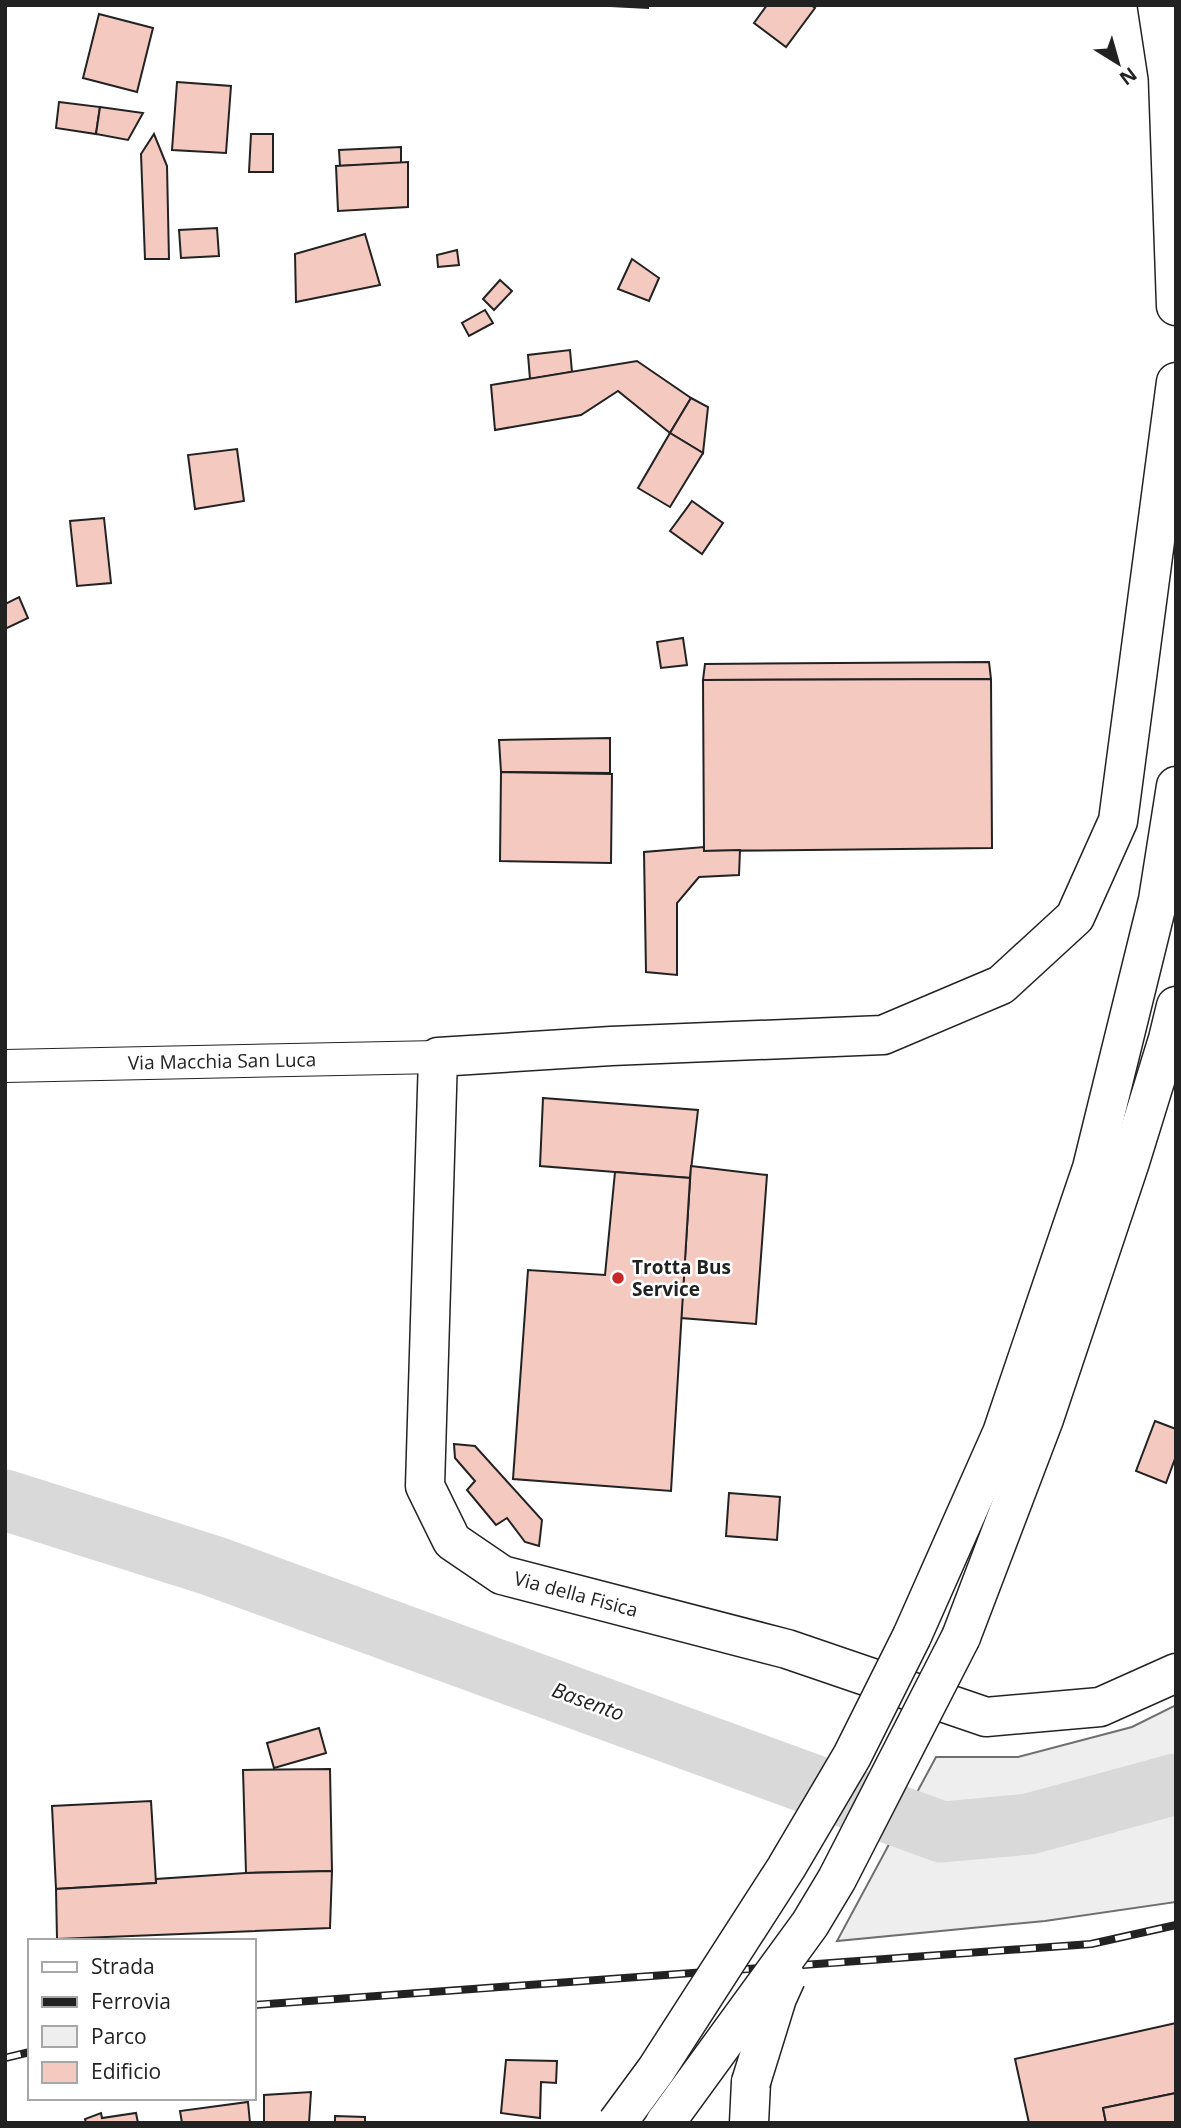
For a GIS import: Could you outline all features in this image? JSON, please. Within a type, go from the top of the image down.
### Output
[{"type":"main road","points":[[1157,5],[1168,77],[1176,306]]},
{"type":"main road","points":[[438,1057],[611,1046],[883,1035],[1002,985],[1075,917],[1118,821],[1176,382]]},
{"type":"main road","points":[[617,2123],[656,2070],[786,1868],[852,1756],[912,1636],[1002,1433],[1092,1168],[1158,900],[1176,786]]},
{"type":"main road","points":[[749,2123],[751,2082],[777,1998],[810,1924],[849,1856],[961,1637],[1044,1419],[1133,1150],[1176,1006]]},
{"type":"main road","name":"Via della Fisica","points":[[438,1057],[425,1486],[453,1541],[502,1574],[787,1649],[986,1717],[1100,1707],[1176,1673]]},
{"type":"main road","points":[[665,2123],[810,1924]]},
{"type":"street","name":"Via Macchia San Luca","points":[[5,1066],[438,1057]]},
{"type":"green space","points":[[1176,1705],[1176,1902],[1045,1921],[837,1941],[936,1757],[1018,1757],[1132,1727]]},
{"type":"building","points":[[591,5],[648,5],[648,8]]},
{"type":"building","points":[[767,5],[811,5],[815,8],[786,47],[754,23]]},
{"type":"building","points":[[99,14],[153,28],[137,92],[83,78]]},
{"type":"building","points":[[177,82],[231,86],[226,153],[172,150]]},
{"type":"building","points":[[59,102],[100,107],[96,134],[56,128]]},
{"type":"building","points":[[100,107],[143,113],[128,140],[96,134]]},
{"type":"building","points":[[154,134],[167,166],[169,259],[145,259],[141,154]]},
{"type":"building","points":[[251,134],[273,134],[273,172],[249,172]]},
{"type":"building","points":[[401,147],[401,163],[340,166],[339,150]]},
{"type":"building","points":[[408,162],[408,207],[338,211],[336,166]]},
{"type":"building","points":[[217,228],[219,256],[181,258],[179,230]]},
{"type":"building","points":[[365,234],[380,285],[296,302],[295,254]]},
{"type":"building","points":[[457,250],[459,265],[438,267],[437,255]]},
{"type":"building","points":[[632,259],[659,278],[649,301],[618,289]]},
{"type":"building","points":[[500,280],[512,291],[494,310],[483,299]]},
{"type":"building","points":[[485,310],[493,323],[469,336],[462,323]]},
{"type":"building","points":[[570,350],[572,372],[530,379],[528,355]]},
{"type":"building","points":[[637,361],[691,398],[670,433],[618,391],[581,415],[495,430],[491,385]]},
{"type":"building","points":[[691,398],[708,407],[703,453],[670,433]]},
{"type":"building","points":[[670,433],[703,453],[670,507],[638,488]]},
{"type":"building","points":[[237,449],[244,501],[195,509],[188,455]]},
{"type":"building","points":[[692,501],[723,523],[702,554],[670,531]]},
{"type":"building","points":[[104,518],[111,583],[77,586],[70,521]]},
{"type":"building","points":[[19,597],[28,618],[5,629],[5,604]]},
{"type":"building","points":[[683,638],[687,665],[661,668],[657,642]]},
{"type":"building","points":[[989,662],[991,679],[703,680],[705,664]]},
{"type":"building","points":[[991,679],[992,848],[704,851],[703,680]]},
{"type":"building","points":[[610,738],[610,773],[501,772],[499,740]]},
{"type":"building","points":[[501,772],[612,774],[611,863],[500,861]]},
{"type":"building","points":[[704,847],[704,851],[740,850],[739,875],[699,877],[677,903],[677,975],[646,972],[644,852]]},
{"type":"building","points":[[543,1098],[698,1110],[690,1178],[540,1166]]},
{"type":"building","points":[[691,1166],[767,1175],[756,1324],[681,1318]]},
{"type":"building","points":[[615,1172],[690,1178],[671,1491],[513,1479],[528,1270],[605,1275]]},
{"type":"building","points":[[1155,1421],[1176,1429],[1176,1456],[1166,1483],[1136,1471]]},
{"type":"building","points":[[454,1444],[475,1446],[542,1520],[539,1546],[525,1542],[507,1518],[496,1525],[467,1490],[475,1481],[455,1458]]},
{"type":"building","points":[[729,1493],[780,1497],[777,1540],[726,1536]]},
{"type":"building","points":[[319,1728],[326,1753],[274,1768],[267,1743]]},
{"type":"building","points":[[330,1769],[332,1871],[246,1873],[243,1770]]},
{"type":"building","points":[[151,1801],[156,1883],[56,1889],[52,1806]]},
{"type":"building","points":[[332,1871],[330,1928],[57,1939],[56,1889],[156,1883],[156,1879],[246,1873]]},
{"type":"building","points":[[1176,2023],[1176,2093],[1103,2108],[1106,2123],[1029,2123],[1015,2059]]},
{"type":"building","points":[[506,2060],[557,2061],[556,2083],[541,2082],[540,2118],[501,2113]]},
{"type":"building","points":[[311,2092],[309,2123],[264,2123],[264,2095]]},
{"type":"building","points":[[1176,2093],[1176,2123],[1106,2123],[1103,2108]]},
{"type":"building","points":[[248,2102],[250,2123],[182,2123],[180,2111]]},
{"type":"building","points":[[101,2113],[102,2118],[136,2113],[138,2123],[86,2123],[85,2119]]},
{"type":"building","points":[[335,2116],[365,2117],[365,2123],[335,2123]]},
{"type":"waterway","name":"Basento","points":[[5,1500],[213,1566],[942,1832],[1029,1824],[1176,1784]]},
{"type":"railway","points":[[256,2005],[1091,1944],[1176,1925]]},
{"type":"railway","points":[[5,2058],[28,2052]]},
{"type":"place","name":"Trotta Bus Service","points":[[618,1278]]}]
